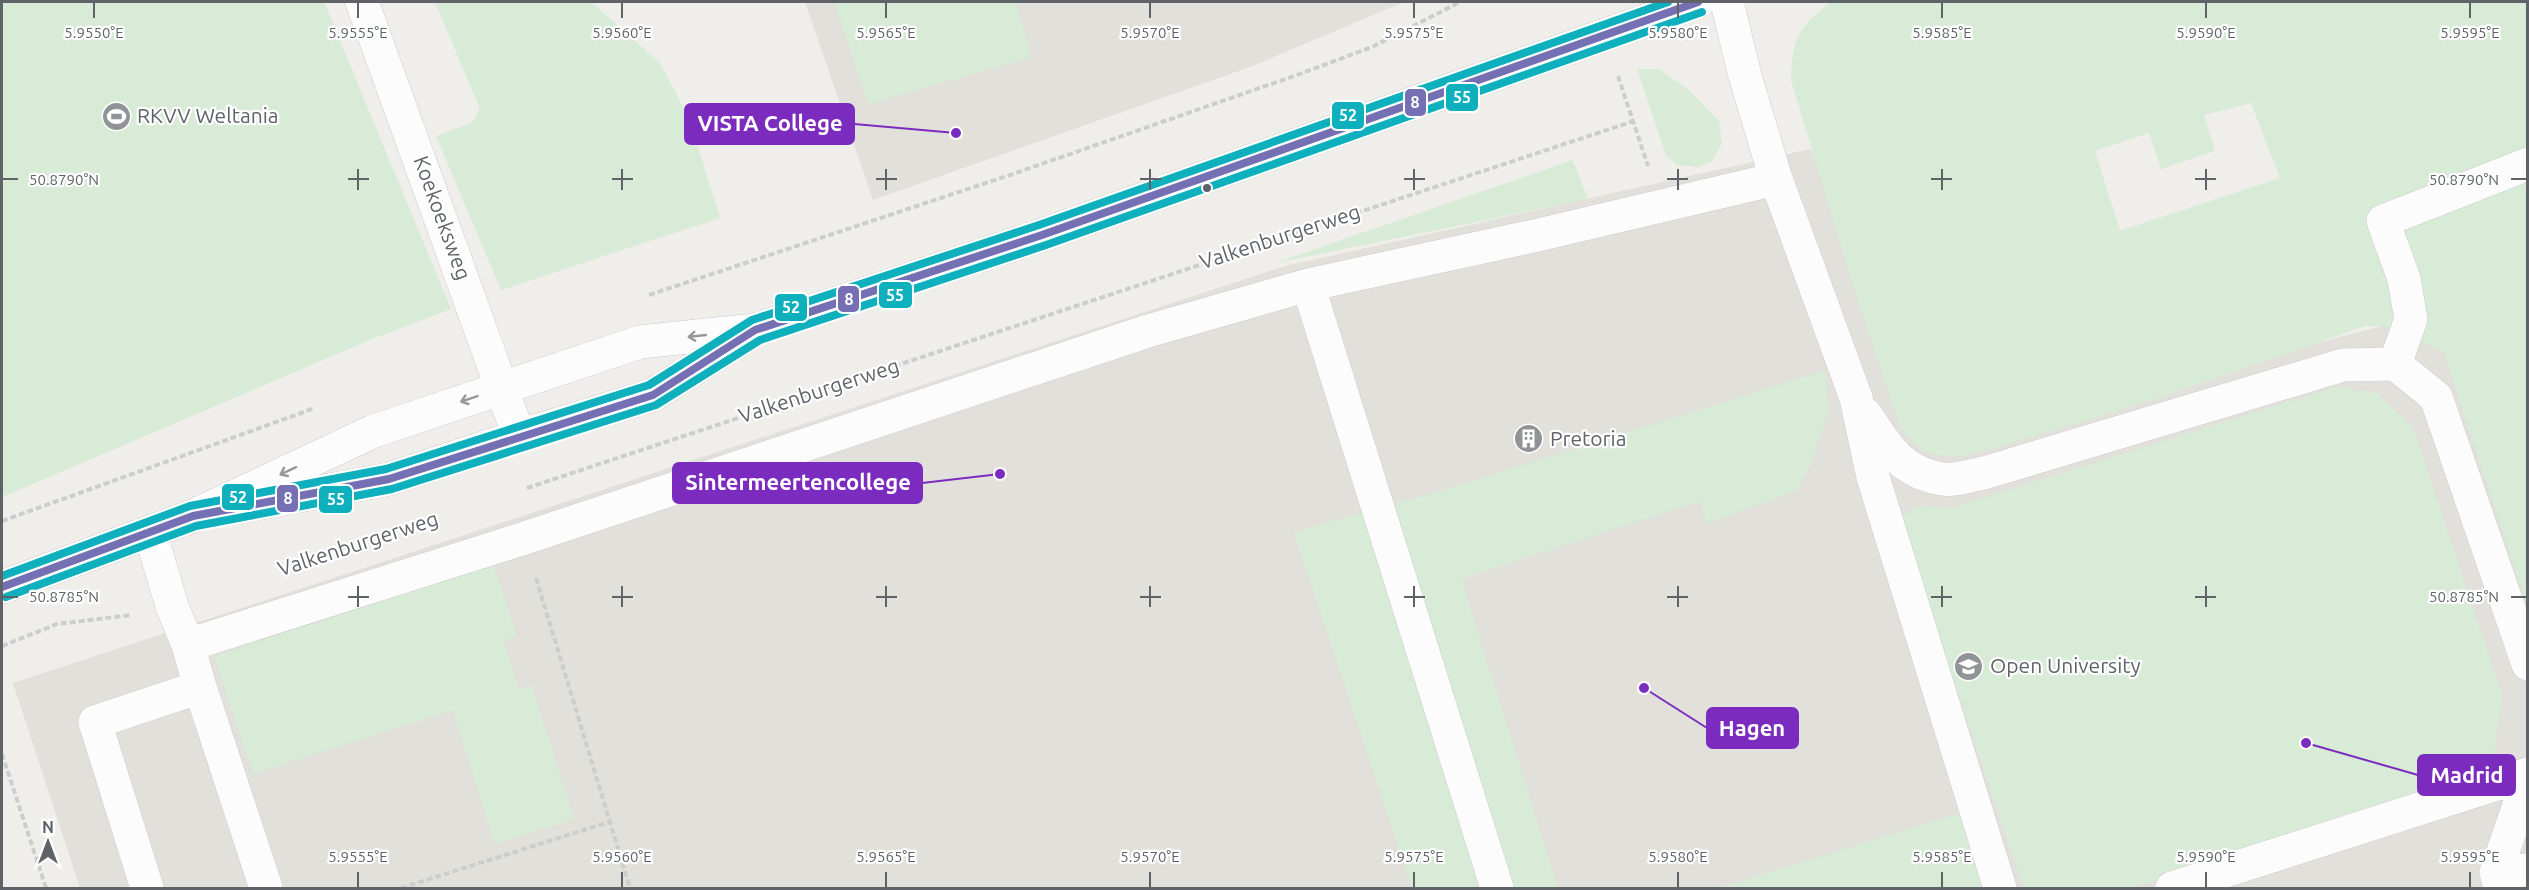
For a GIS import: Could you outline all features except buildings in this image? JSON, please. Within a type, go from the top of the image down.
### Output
[{"type":"street","name":"Koekoeksweg","points":[[362,2],[519,436]]},
{"type":"street","points":[[2,587],[193,516],[374,431],[640,342],[755,330],[1042,235],[1545,54],[1604,36],[1698,2]]},
{"type":"street","points":[[1727,2],[1776,180],[1856,398],[1873,477],[2000,888]]},
{"type":"street","points":[[2395,364],[2411,319],[2404,279],[2383,221],[2528,164]]},
{"type":"street","points":[[188,645],[525,538],[1149,330],[1308,285],[1776,180]]},
{"type":"street","points":[[1308,285],[1497,888]]},
{"type":"street","points":[[193,516],[389,479],[653,395],[755,330]]},
{"type":"street","points":[[1856,398],[1890,452],[1915,470],[1944,479],[1984,473],[2343,365],[2395,364],[2436,397],[2528,663]]},
{"type":"street","points":[[150,532],[172,606],[188,645],[266,888]]},
{"type":"street","points":[[147,888],[95,722],[200,687]]},
{"type":"street","points":[[2172,888],[2528,774]]},
{"type":"street","points":[[2508,877],[2528,779]]},
{"type":"path","points":[[645,296],[997,180],[1297,75],[1372,47],[1460,2]]},
{"type":"path","points":[[1604,36],[1662,206]]},
{"type":"path","name":"Valkenburgerweg","points":[[525,538],[512,493],[1634,121]]},
{"type":"path","points":[[2,521],[318,407]]},
{"type":"path","points":[[525,538],[630,888]]},
{"type":"path","points":[[2,646],[57,624],[152,612],[172,606]]},
{"type":"path","points":[[2,754],[46,888]]},
{"type":"path","points":[[401,888],[609,822]]},
{"type":"shaded area","points":[[805,2],[1404,2],[1250,67],[873,200]]},
{"type":"shaded area","points":[[1811,149],[1929,444],[2459,306],[2527,307],[2527,888],[80,888],[13,683],[1285,266]]},
{"type":"green space","points":[[2,2],[324,2],[451,309],[370,340],[2,497]]},
{"type":"green space","points":[[435,2],[591,2],[660,63],[689,118],[720,218],[501,290],[436,136],[473,122],[480,109]]},
{"type":"green space","points":[[834,2],[1015,2],[1032,57],[869,104]]},
{"type":"green space","points":[[1831,2],[2527,2],[2527,607],[2444,352],[2383,326],[2365,326],[2163,396],[1980,452],[1956,456],[1939,455],[1925,451],[1915,443],[1900,426],[1853,285],[1791,80],[1793,53],[1799,35],[1811,19]],"holes":[[[2251,103],[2280,178],[2120,231],[2095,151],[2149,133],[2161,169],[2215,151],[2204,115]]]},
{"type":"green space","points":[[1637,69],[1659,69],[1689,90],[1719,121],[1722,144],[1711,162],[1698,167],[1678,165],[1666,156]]},
{"type":"green space","points":[[1573,160],[1588,199],[1275,263]]},
{"type":"green space","points":[[1826,370],[1828,412],[1810,466],[1795,491],[1707,524],[1700,501],[1461,579],[1558,888],[1412,888],[1294,532],[1433,493]]},
{"type":"green space","points":[[2336,387],[2376,393],[2413,427],[2502,696],[2491,776],[2131,888],[2024,888],[1899,518],[1921,505],[1948,509]]},
{"type":"green space","points":[[493,564],[517,636],[504,640],[518,689],[531,685],[574,819],[495,844],[453,710],[253,774],[214,656]]},
{"type":"green space","points":[[1960,813],[1985,888],[1718,888]]},
{"type":"transit line","name":"52","points":[[2,576],[190,506],[386,469],[649,385],[752,320],[1039,225],[1668,2]]},
{"type":"transit line","name":"8","points":[[2,587],[193,516],[389,479],[653,395],[755,330],[1042,235],[1698,2]]},
{"type":"transit line","name":"55","points":[[6,597],[196,526],[392,489],[656,405],[760,340],[1046,245],[1702,12]]},
{"type":"place","name":"RKVV Weltania","points":[[116,116]]},
{"type":"place","name":"VISTA College","points":[[956,133]]},
{"type":"place","name":"Pretoria","points":[[1529,439]]},
{"type":"place","name":"Sintermeertencollege","points":[[1000,474]]},
{"type":"place","name":"Open University","points":[[1969,666]]},
{"type":"place","name":"Hagen","points":[[1644,688]]},
{"type":"place","name":"Madrid","points":[[2306,743]]}]
